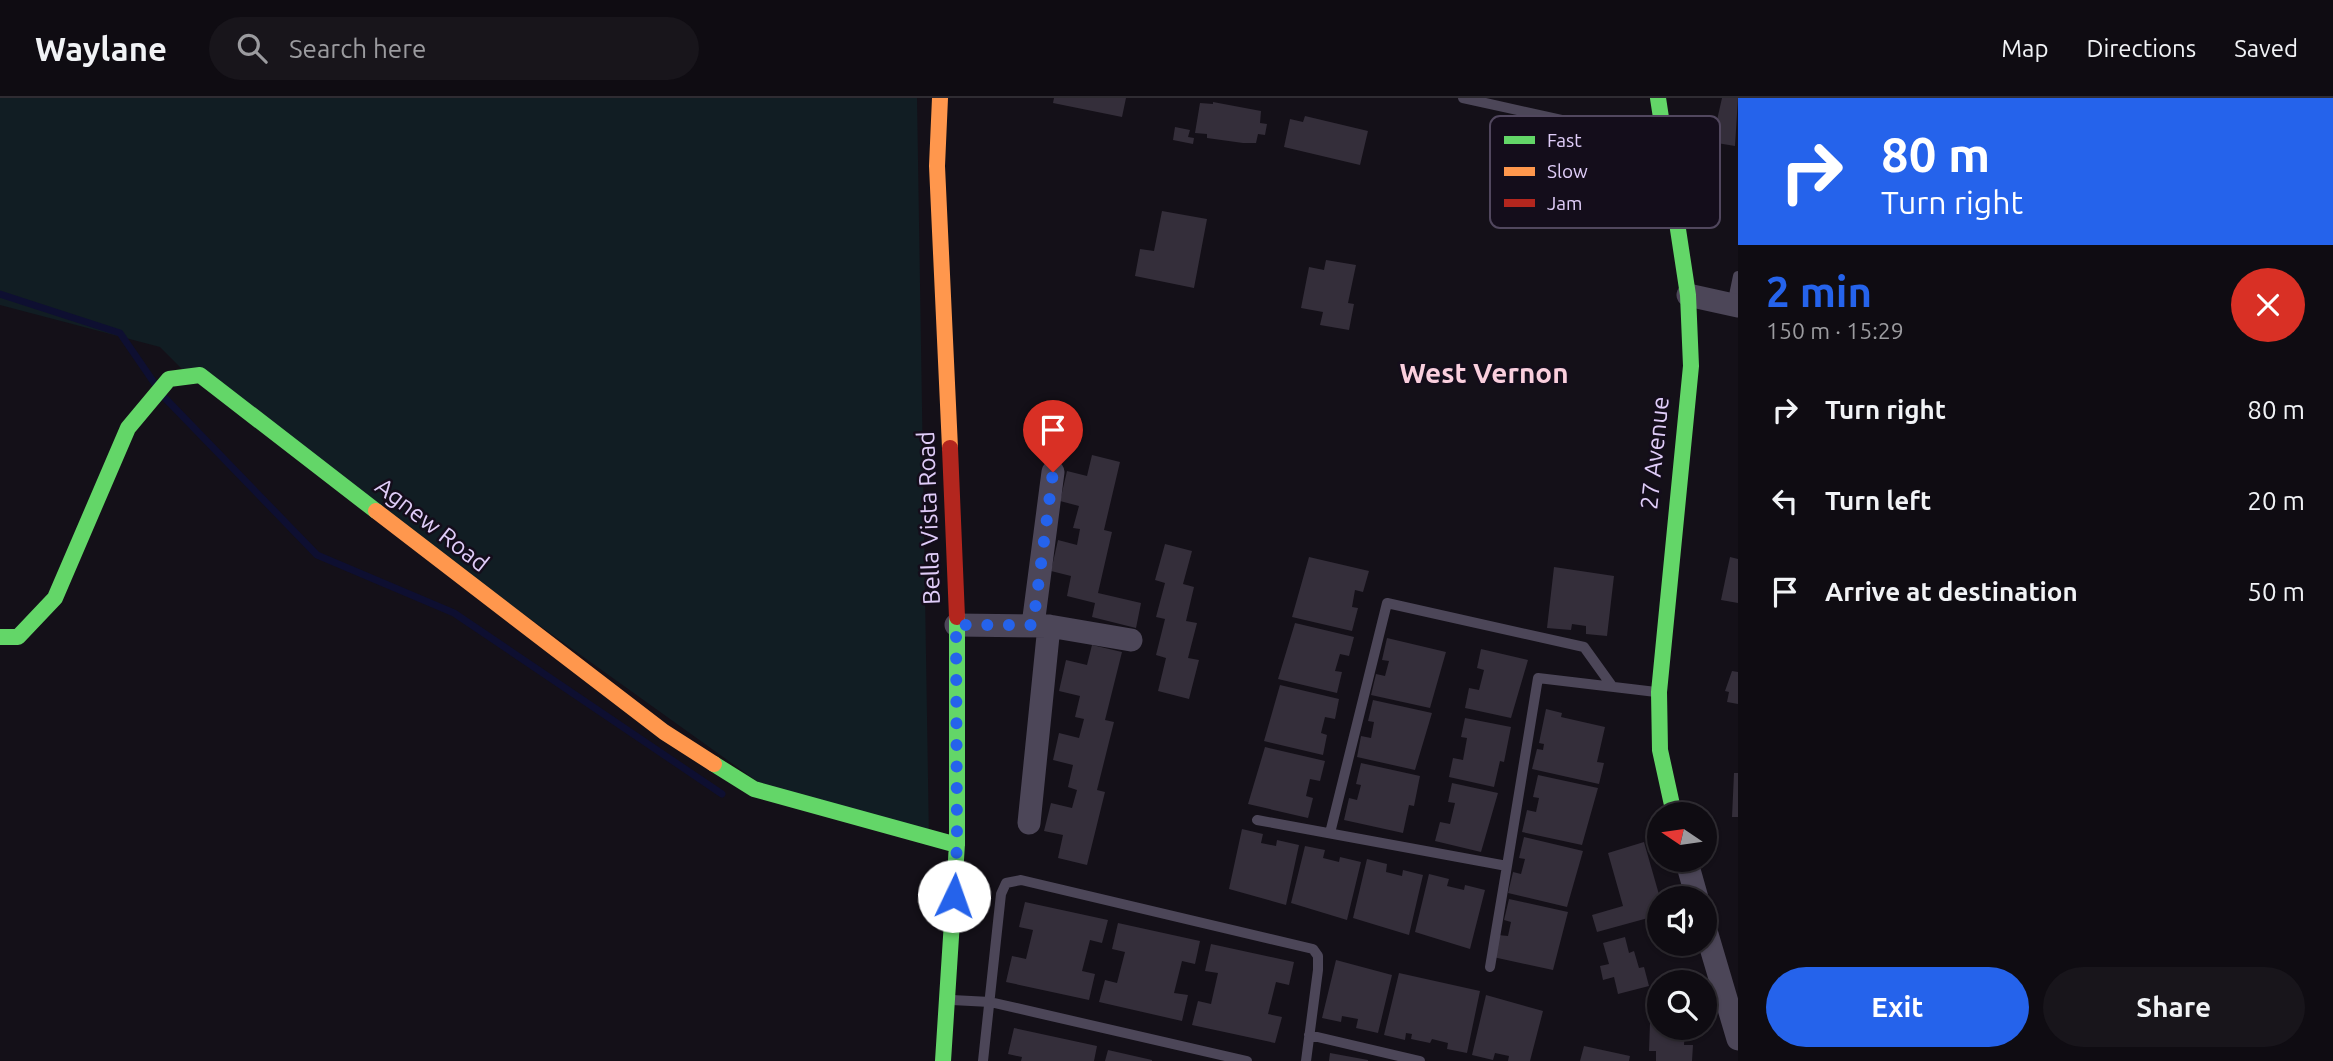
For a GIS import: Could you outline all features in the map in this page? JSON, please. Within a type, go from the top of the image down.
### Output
[{"type":"street","name":"Bella Vista Road","points":[[940,98],[937,166],[956,625],[957,845],[943,1061]]},
{"type":"street","name":"27 Avenue","points":[[1658,98],[1660,116]]},
{"type":"street","name":"27 Avenue","points":[[1671,802],[1660,750],[1658,692],[1691,366],[1688,295],[1677,228]]},
{"type":"street","points":[[1688,295],[1735,306]]},
{"type":"street","name":"Agnew Road","points":[[0,637],[18,637],[55,598],[128,428],[169,379],[200,375],[664,732],[754,789],[957,845]]},
{"type":"street","points":[[1029,823],[1053,472]]},
{"type":"street","points":[[956,625],[1041,626],[1131,640]]},
{"type":"street","points":[[1713,956],[1738,1039]]},
{"type":"lane","points":[[1463,98],[1544,116]]},
{"type":"lane","points":[[1735,306],[1738,276]]},
{"type":"lane","points":[[1330,833],[1387,603],[1584,647],[1612,686]]},
{"type":"lane","points":[[1490,967],[1538,678],[1658,692]]},
{"type":"lane","points":[[1257,820],[1507,866]]},
{"type":"lane","points":[[983,1061],[1000,894],[1006,883],[1021,880],[1313,950],[1318,956],[1318,970],[1306,1061]]},
{"type":"lane","points":[[948,999],[990,1002],[1247,1061]]},
{"type":"lane","points":[[1309,1035],[1420,1061]]},
{"type":"shaded area","points":[[0,98],[917,98],[929,840],[758,782],[185,372],[160,347],[0,305]]},
{"type":"building","points":[[1054,98],[1126,98],[1122,117],[1053,103]]},
{"type":"building","points":[[1722,98],[1738,98],[1735,146],[1720,144],[1718,116]]},
{"type":"building","points":[[1213,102],[1261,111],[1260,123],[1267,124],[1265,135],[1258,134],[1256,143],[1243,143],[1207,138],[1207,134],[1195,133],[1200,103]]},
{"type":"building","points":[[1305,116],[1368,131],[1360,165],[1284,147],[1290,119],[1303,122]]},
{"type":"building","points":[[1175,127],[1190,130],[1188,137],[1194,138],[1193,144],[1173,140]]},
{"type":"building","points":[[1162,211],[1207,219],[1194,288],[1135,276],[1140,249],[1154,251]]},
{"type":"building","points":[[1326,260],[1356,265],[1348,303],[1354,304],[1349,330],[1320,325],[1323,312],[1301,308],[1309,267],[1324,270]]},
{"type":"building","points":[[1092,455],[1120,462],[1104,530],[1112,532],[1098,593],[1141,603],[1136,628],[1092,617],[1095,603],[1067,596],[1071,576],[1051,571],[1058,540],[1077,545],[1080,529],[1073,528],[1079,506],[1060,501],[1067,471],[1087,476]]},
{"type":"building","points":[[1165,544],[1192,551],[1183,584],[1194,587],[1186,621],[1197,623],[1188,658],[1199,660],[1189,699],[1158,691],[1166,658],[1156,655],[1165,619],[1156,617],[1165,583],[1155,580]]},
{"type":"building","points":[[1309,557],[1369,571],[1363,592],[1355,590],[1352,607],[1358,608],[1352,631],[1292,617]]},
{"type":"building","points":[[1730,557],[1738,559],[1738,603],[1721,600]]},
{"type":"building","points":[[1554,567],[1614,576],[1607,636],[1586,634],[1586,626],[1572,624],[1571,630],[1547,628]]},
{"type":"building","points":[[1295,623],[1354,637],[1349,656],[1340,654],[1335,671],[1342,672],[1337,693],[1278,679]]},
{"type":"building","points":[[1387,638],[1446,652],[1430,708],[1371,695],[1376,674],[1385,676],[1389,661],[1382,660]]},
{"type":"building","points":[[1092,645],[1122,652],[1105,720],[1114,722],[1097,790],[1105,792],[1087,865],[1058,858],[1063,835],[1044,831],[1051,803],[1072,808],[1077,790],[1068,787],[1073,765],[1053,760],[1059,733],[1079,738],[1084,719],[1075,717],[1080,696],[1059,691],[1066,660],[1087,665]]},
{"type":"building","points":[[1481,649],[1528,660],[1511,718],[1465,708],[1469,688],[1479,690],[1484,670],[1477,668]]},
{"type":"building","points":[[1732,671],[1738,672],[1738,704],[1727,702],[1729,692],[1725,691]]},
{"type":"building","points":[[1280,685],[1339,699],[1335,719],[1325,717],[1321,733],[1327,735],[1323,755],[1264,741]]},
{"type":"building","points":[[1373,700],[1432,713],[1415,770],[1357,757],[1361,736],[1371,738],[1374,722],[1368,721]]},
{"type":"building","points":[[1546,709],[1562,713],[1561,717],[1605,727],[1597,762],[1604,763],[1599,784],[1532,769],[1537,749],[1543,750],[1544,744],[1539,743]]},
{"type":"building","points":[[1465,718],[1511,727],[1504,762],[1500,761],[1494,787],[1449,777],[1453,758],[1463,760],[1467,738],[1461,737]]},
{"type":"building","points":[[1265,747],[1325,761],[1320,781],[1310,779],[1306,796],[1313,798],[1308,818],[1248,804]]},
{"type":"building","points":[[1361,763],[1420,776],[1414,806],[1409,805],[1403,833],[1344,820],[1349,798],[1357,800],[1361,785],[1356,784]]},
{"type":"building","points":[[1734,773],[1738,773],[1738,817],[1732,817]]},
{"type":"building","points":[[1538,775],[1598,788],[1582,845],[1522,832],[1527,810],[1536,812],[1539,798],[1533,797]]},
{"type":"building","points":[[1452,783],[1498,793],[1481,852],[1435,841],[1440,822],[1450,824],[1455,803],[1448,802]]},
{"type":"building","points":[[1242,829],[1263,834],[1261,843],[1276,846],[1277,840],[1299,845],[1286,905],[1229,889]]},
{"type":"building","points":[[1524,837],[1583,851],[1567,907],[1508,893],[1513,872],[1521,874],[1525,859],[1519,858]]},
{"type":"building","points":[[1644,842],[1647,872],[1653,872],[1657,886],[1647,886],[1647,918],[1597,932],[1592,915],[1623,906],[1608,853]]},
{"type":"building","points":[[1305,846],[1325,850],[1323,858],[1339,862],[1340,857],[1361,862],[1347,920],[1291,903]]},
{"type":"building","points":[[1367,859],[1387,864],[1386,872],[1402,876],[1403,870],[1423,875],[1409,935],[1353,918]]},
{"type":"building","points":[[1429,874],[1449,879],[1447,886],[1464,890],[1465,885],[1485,890],[1470,949],[1415,932]]},
{"type":"building","points":[[1509,899],[1568,912],[1553,970],[1493,957],[1498,935],[1508,936],[1511,922],[1504,920]]},
{"type":"building","points":[[1025,902],[1108,920],[1102,943],[1090,940],[1082,971],[1095,974],[1089,1000],[1006,982],[1012,956],[1026,959],[1033,930],[1019,927]]},
{"type":"building","points":[[1118,923],[1200,941],[1195,964],[1182,961],[1174,993],[1188,995],[1182,1021],[1099,1002],[1105,980],[1117,983],[1125,952],[1112,949]]},
{"type":"building","points":[[1625,937],[1629,953],[1634,951],[1639,968],[1644,967],[1647,987],[1618,994],[1614,977],[1603,980],[1600,966],[1609,964],[1603,943]]},
{"type":"building","points":[[1211,944],[1294,962],[1289,985],[1276,982],[1268,1014],[1282,1017],[1275,1043],[1192,1025],[1198,1001],[1211,1004],[1218,973],[1205,971]]},
{"type":"building","points":[[1336,960],[1392,975],[1378,1033],[1356,1028],[1358,1019],[1342,1016],[1341,1022],[1322,1018]]},
{"type":"building","points":[[1399,973],[1480,991],[1467,1053],[1447,1049],[1448,1043],[1432,1039],[1430,1043],[1411,1039],[1412,1034],[1406,1033],[1405,1040],[1384,1035]]},
{"type":"building","points":[[1486,995],[1543,1011],[1530,1061],[1508,1061],[1509,1056],[1495,1053],[1493,1060],[1472,1055]]},
{"type":"building","points":[[1014,1028],[1097,1046],[1094,1061],[1021,1061],[1022,1057],[1008,1054]]},
{"type":"building","points":[[1649,1040],[1684,1040],[1684,1045],[1693,1045],[1692,1061],[1656,1061],[1656,1051],[1649,1051]]},
{"type":"building","points":[[1584,1046],[1630,1056],[1629,1061],[1580,1061]]},
{"type":"building","points":[[1108,1050],[1152,1060],[1152,1061],[1105,1061]]},
{"type":"building","points":[[1330,1053],[1368,1060],[1368,1061],[1329,1061]]},
{"type":"waterway","points":[[0,294],[120,333],[155,384]]},
{"type":"waterway","points":[[164,397],[317,555],[454,613],[722,794]]},
{"type":"traffic: fast","points":[[1658,98],[1661,116]]},
{"type":"traffic: fast","points":[[1671,802],[1660,750],[1659,692],[1691,366],[1688,295],[1678,228]]},
{"type":"traffic: fast","points":[[0,637],[18,637],[55,598],[128,428],[169,379],[200,375],[376,511]]},
{"type":"traffic: fast","points":[[943,1061],[957,844],[957,617]]},
{"type":"traffic: fast","points":[[714,764],[754,789],[957,845]]},
{"type":"traffic: slow","points":[[940,98],[937,166],[950,448]]},
{"type":"traffic: slow","points":[[376,511],[664,732],[714,764]]},
{"type":"traffic: jam","points":[[950,448],[957,617]]},
{"type":"district","name":"West Vernon","points":[[1484,373]]},
{"type":"route","points":[[954,896],[958,756],[956,625],[1033,625],[1053,472]]}]
